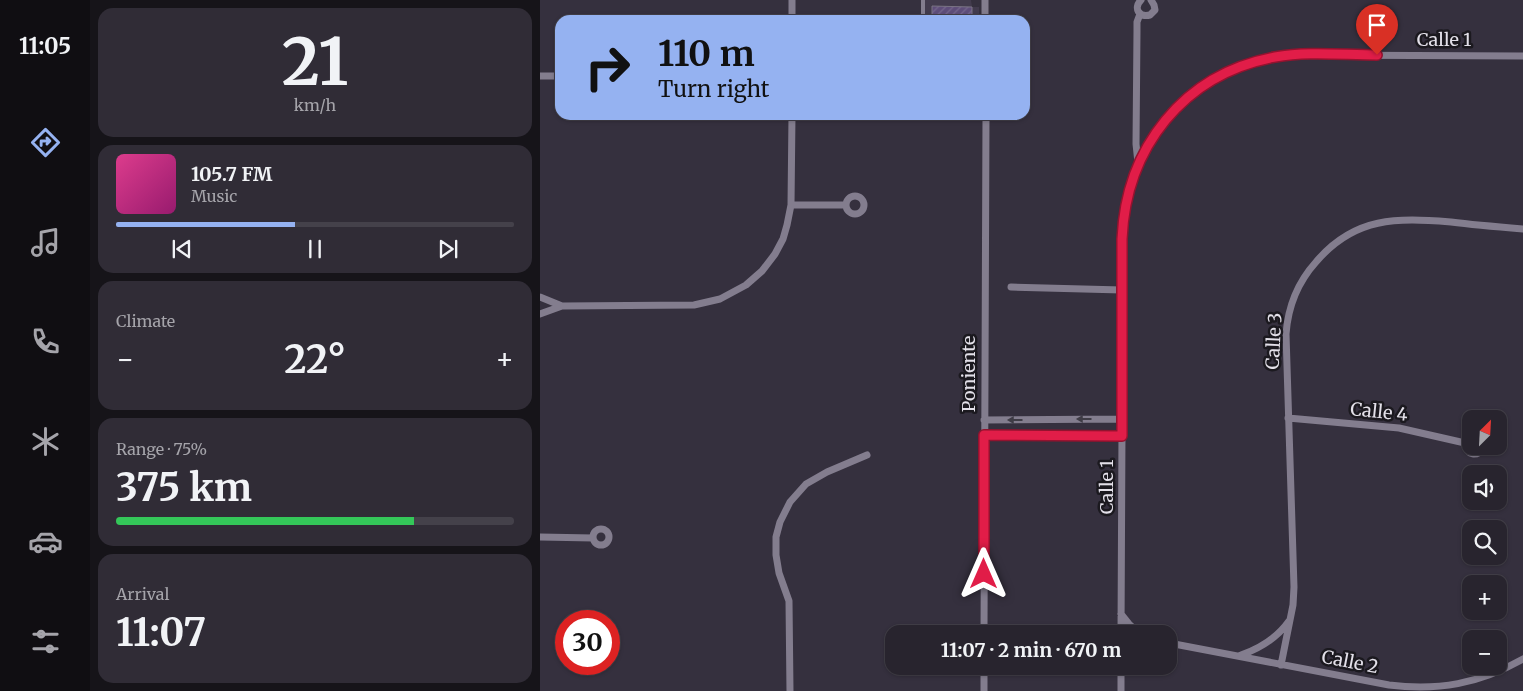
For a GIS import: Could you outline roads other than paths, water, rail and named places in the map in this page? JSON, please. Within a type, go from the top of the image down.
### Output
[{"type":"street","points":[[792,0],[792,15]]},
{"type":"street","points":[[985,0],[985,15]]},
{"type":"street","name":"Calle 1","points":[[1138,163],[1136,144],[1137,22],[1140,14],[1137,8],[1141,0]]},
{"type":"street","points":[[1140,14],[1147,16],[1154,12],[1154,5],[1150,0]]},
{"type":"street","name":"Calle 1","points":[[1121,625],[1122,239],[1128,196],[1138,163],[1160,127],[1184,101],[1202,87],[1236,68],[1261,60],[1305,54],[1523,56]]},
{"type":"street","points":[[540,76],[555,76]]},
{"type":"street","points":[[540,314],[562,306],[689,306],[705,304],[724,297],[746,285],[768,263],[785,233],[791,205],[792,120]]},
{"type":"street","name":"Poniente","points":[[984,625],[986,120]]},
{"type":"street","points":[[791,205],[846,205]]},
{"type":"street","name":"Calle 3","points":[[1281,665],[1294,587],[1286,344],[1288,316],[1302,282],[1312,267],[1330,248],[1362,228],[1380,222],[1419,220],[1523,229]]},
{"type":"street","points":[[1011,287],[1122,290]]},
{"type":"street","points":[[540,297],[562,306]]},
{"type":"street","name":"Calle 4","points":[[1288,418],[1399,428],[1462,442]]},
{"type":"street","points":[[984,420],[1122,419]]},
{"type":"street","points":[[984,435],[1122,436]]},
{"type":"street","points":[[790,691],[789,600],[779,573],[776,554],[776,537],[780,522],[790,502],[806,484],[827,472],[867,455]]},
{"type":"street","points":[[540,537],[593,538]]},
{"type":"street","points":[[1121,614],[1130,625]]},
{"type":"street","points":[[1240,656],[1270,642],[1290,619]]},
{"type":"street","name":"Calle 2","points":[[1177,644],[1389,685],[1427,688],[1476,680],[1523,659]]},
{"type":"street","points":[[984,675],[984,691]]},
{"type":"street","points":[[1121,675],[1121,691]]},
{"type":"lane","points":[[923,0],[923,15]]}]
